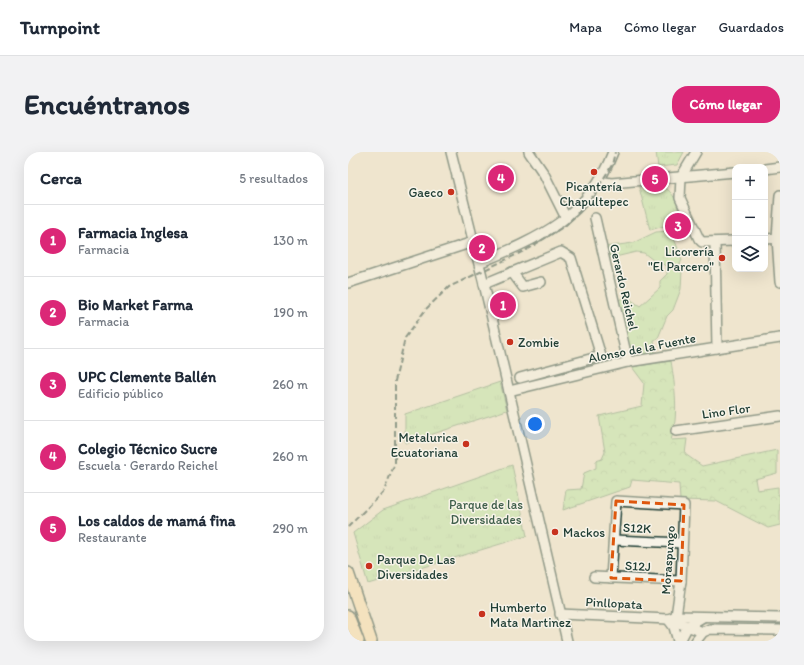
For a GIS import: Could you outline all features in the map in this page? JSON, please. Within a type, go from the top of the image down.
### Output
[{"type":"main road","points":[[348,573],[371,641]]},
{"type":"main road","points":[[348,616],[358,641]]},
{"type":"street","points":[[451,152],[484,284],[567,641]]},
{"type":"street","points":[[529,152],[544,174],[566,218]]},
{"type":"street","points":[[479,263],[541,235],[566,218],[599,181],[612,152]]},
{"type":"street","points":[[696,152],[681,177],[680,198],[699,239],[702,242],[715,243],[732,241]]},
{"type":"street","points":[[768,169],[780,167]]},
{"type":"street","points":[[599,181],[611,183],[732,172]]},
{"type":"street","points":[[780,195],[780,282]]},
{"type":"street","name":"Gerardo Reichel","points":[[595,218],[628,362]]},
{"type":"street","points":[[768,239],[779,238]]},
{"type":"street","points":[[348,283],[473,242]]},
{"type":"street","points":[[715,243],[717,348]]},
{"type":"street","points":[[484,284],[561,252],[567,254],[571,258],[602,354],[599,358],[520,378]]},
{"type":"street","points":[[512,272],[523,287],[541,282]]},
{"type":"street","name":"Alonso de la Fuente","points":[[509,391],[628,362],[780,338]]},
{"type":"street","name":"Lino Flor","points":[[676,431],[780,416]]},
{"type":"street","name":"Moraspungo","points":[[614,540],[616,501],[684,505],[681,581],[672,618]]},
{"type":"street","points":[[611,578],[614,540]]},
{"type":"street","name":"S12K","points":[[614,540],[682,543]]},
{"type":"street","name":"S12J","points":[[594,578],[681,581]]},
{"type":"street","name":"Pinllopata","points":[[560,614],[672,618],[708,616],[780,618]]},
{"type":"street","name":"Pinllopata","points":[[688,626],[699,618],[708,616]]},
{"type":"street","points":[[672,618],[679,641]]},
{"type":"street","name":"Pinllopata","points":[[672,618],[703,632]]},
{"type":"street","points":[[679,641],[688,626]]},
{"type":"street","points":[[696,641],[703,632],[714,629],[780,630]]},
{"type":"highlighted area","points":[[616,501],[684,505],[681,581],[611,578]]},
{"type":"green space","points":[[656,152],[684,152],[677,165],[658,167]]},
{"type":"green space","points":[[657,185],[668,190],[672,194],[682,221],[650,230],[639,187]]},
{"type":"green space","points":[[671,231],[679,251],[683,253],[679,256],[682,260],[680,264],[682,270],[681,289],[673,310],[667,316],[658,338],[654,340],[655,354],[627,359],[616,301],[630,295],[631,300],[640,306],[660,288],[660,281],[667,274],[667,266],[653,260],[644,253],[636,252],[607,259],[604,247],[633,243],[656,232]]},
{"type":"green space","points":[[671,361],[676,411],[671,440],[687,439],[685,454],[702,466],[777,450],[777,473],[755,479],[757,490],[778,487],[778,495],[780,495],[780,525],[768,528],[716,501],[680,500],[679,484],[632,480],[630,487],[563,510],[566,490],[581,489],[584,473],[596,468],[596,461],[602,459],[605,452],[599,416],[642,406],[644,383],[632,367]]},
{"type":"green space","points":[[500,382],[507,410],[405,443],[405,414]]},
{"type":"green space","name":"Parque de las Diversidades","points":[[512,465],[527,536],[368,584],[353,533],[383,510]]},
{"type":"railway","points":[[348,527],[384,491],[395,463],[395,381],[405,338],[426,309],[449,287],[526,250],[566,225],[591,199],[612,165],[615,152]]},
{"type":"place","name":"Picantería Chapultepec","points":[[594,172]]},
{"type":"place","name":"Colegio Técnico Sucre","points":[[501,178]]},
{"type":"place","name":"Los caldos de mamá fina","points":[[655,179]]},
{"type":"place","name":"Gaeco","points":[[451,192]]},
{"type":"place","name":"UPC Clemente Ballén","points":[[678,226]]},
{"type":"place","name":"Bio Market Farma","points":[[482,248]]},
{"type":"place","name":"Licorería \"El Parcero\"","points":[[722,258]]},
{"type":"place","name":"Farmacia Inglesa","points":[[503,305]]},
{"type":"place","name":"Zombie","points":[[510,342]]},
{"type":"place","name":"Metalurica Ecuatoriana","points":[[466,444]]},
{"type":"place","name":"Mackos","points":[[555,532]]},
{"type":"place","name":"Parque De Las Diversidades","points":[[369,566]]},
{"type":"place","name":"Humberto Mata Martinez","points":[[482,614]]}]
